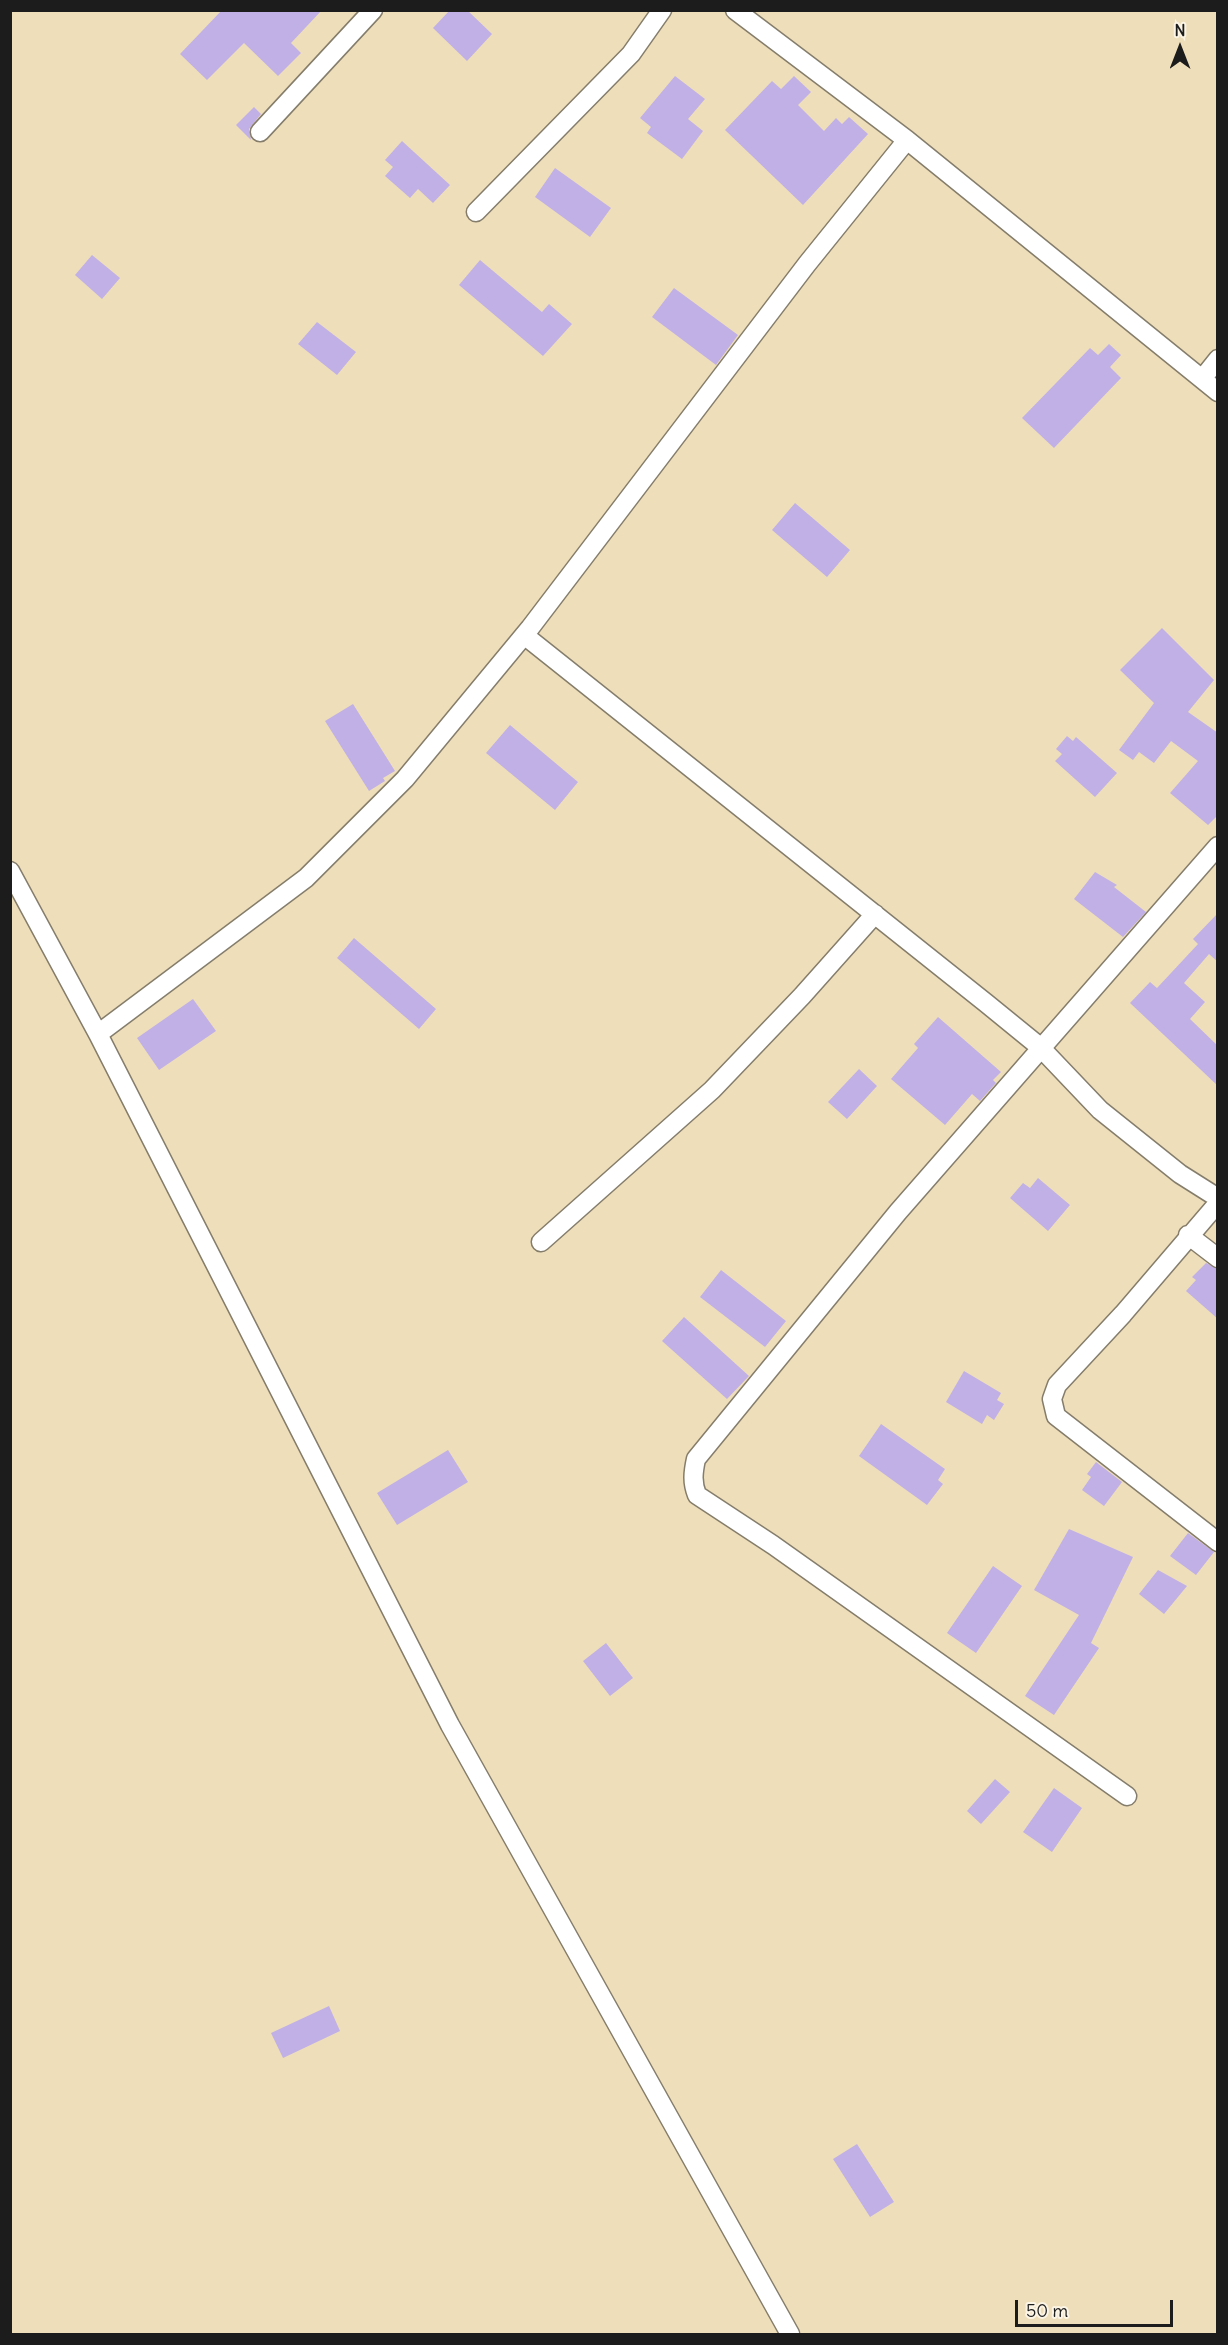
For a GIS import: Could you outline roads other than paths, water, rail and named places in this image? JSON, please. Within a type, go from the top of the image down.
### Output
[{"type":"street","points":[[260,132],[373,10]]},
{"type":"street","points":[[476,212],[631,54],[662,10]]},
{"type":"street","points":[[735,10],[907,140],[1218,392]]},
{"type":"street","points":[[98,1034],[306,878],[405,779],[524,635],[807,264],[907,140]]},
{"type":"street","points":[[1202,379],[1218,359]]},
{"type":"street","points":[[524,635],[1040,1047],[1100,1110],[1180,1174],[1218,1198]]},
{"type":"street","points":[[1127,1796],[782,1551],[697,1495],[692,1484],[696,1459],[898,1212],[1218,846]]},
{"type":"street","points":[[10,871],[98,1034],[450,1725],[790,2334]]},
{"type":"street","points":[[541,1242],[712,1090],[802,996],[875,914]]},
{"type":"street","points":[[1218,1203],[1188,1235],[1123,1314],[1058,1385],[1052,1399],[1056,1416],[1064,1423],[1218,1542]]},
{"type":"street","points":[[1188,1235],[1218,1258]]}]
